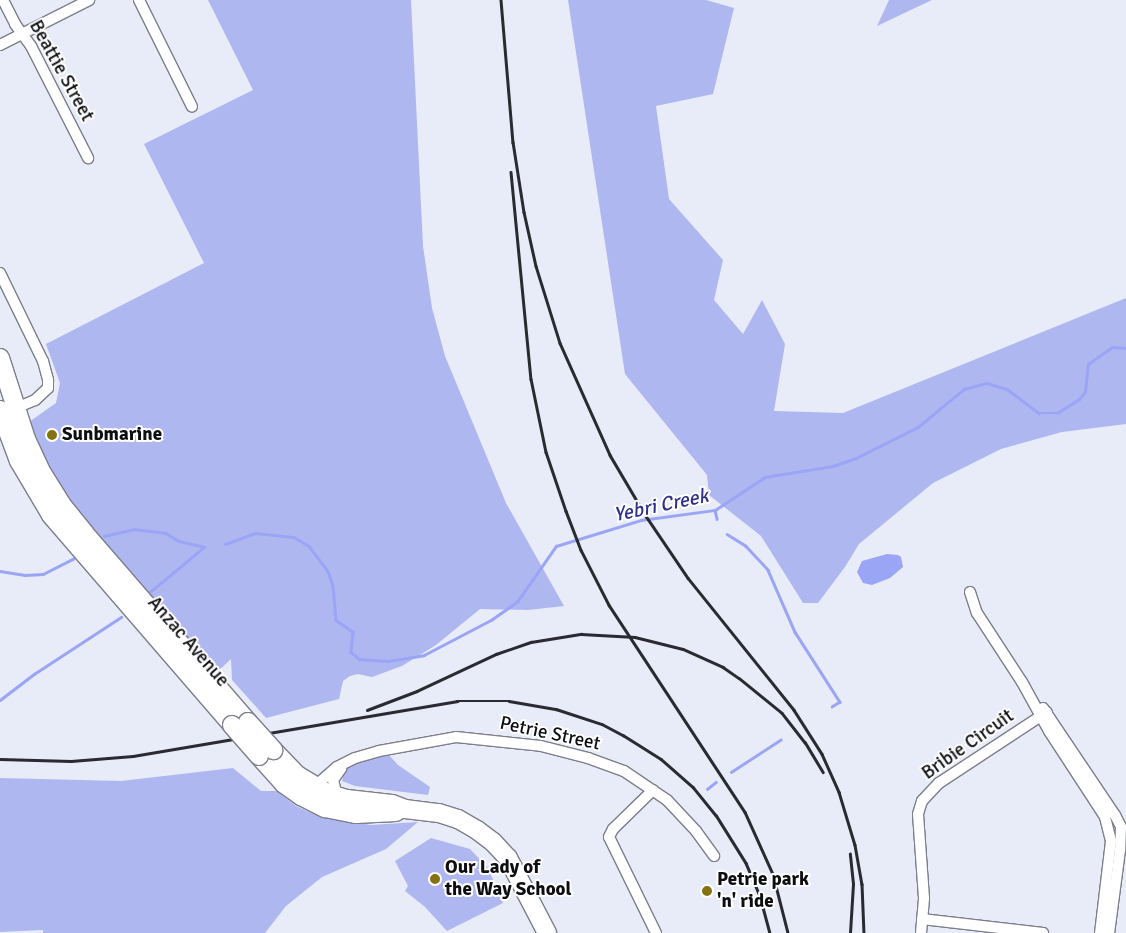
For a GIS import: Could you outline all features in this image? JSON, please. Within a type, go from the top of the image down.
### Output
[{"type":"highway","name":"Anzac Avenue","points":[[0,358],[7,441],[38,495],[68,537],[240,723]]},
{"type":"highway","name":"Anzac Avenue","points":[[4,412],[72,519],[266,753],[284,784],[301,796],[331,802],[392,804],[405,809],[428,810],[467,823],[493,842],[515,871],[547,933]]},
{"type":"highway","name":"Anzac Avenue","points":[[266,753],[318,788],[331,802]]},
{"type":"street","name":"Beattie Street","points":[[3,0],[88,158]]},
{"type":"street","points":[[0,45],[89,0]]},
{"type":"street","points":[[139,0],[192,107]]},
{"type":"street","points":[[0,273],[43,361],[48,380],[48,388],[36,400],[4,412]]},
{"type":"street","points":[[970,592],[977,613],[1105,816],[1111,841],[1100,933]]},
{"type":"street","points":[[1043,715],[1116,814],[1121,827],[1120,850],[1109,933]]},
{"type":"street","name":"Bribie Circuit","points":[[921,933],[924,898],[918,814],[922,801],[939,783],[1043,715]]},
{"type":"street","name":"Petrie Street","points":[[318,788],[327,775],[346,762],[364,755],[437,739],[476,737],[541,746],[588,758],[624,771],[654,790],[678,810],[714,856]]},
{"type":"street","points":[[331,802],[333,780],[346,762]]},
{"type":"street","points":[[654,790],[613,828],[609,837],[656,933]]},
{"type":"street","points":[[922,919],[1043,933]]},
{"type":"shaded area","points":[[208,0],[411,0],[423,246],[432,308],[445,356],[506,503],[564,606],[528,610],[480,609],[436,645],[402,666],[372,677],[358,674],[350,676],[343,681],[339,699],[266,718],[232,680],[231,659],[214,675],[66,501],[41,455],[29,422],[56,403],[60,383],[46,344],[204,263],[144,144],[253,90]]},
{"type":"shaded area","points":[[568,0],[706,0],[734,8],[713,94],[656,106],[669,199],[723,260],[714,300],[743,334],[762,300],[785,344],[774,411],[843,413],[1126,298],[1126,424],[1062,432],[1001,449],[933,483],[859,544],[845,567],[818,603],[803,603],[761,536],[709,495],[707,475],[625,374]]},
{"type":"shaded area","points":[[889,0],[932,0],[877,26]]},
{"type":"shaded area","points":[[887,554],[901,557],[903,567],[890,578],[872,585],[863,583],[857,572],[862,561]]},
{"type":"shaded area","points":[[388,754],[398,765],[430,787],[428,795],[355,786],[342,781],[345,769],[375,756]]},
{"type":"shaded area","points":[[233,768],[261,791],[277,791],[296,806],[318,816],[371,825],[418,822],[386,849],[322,877],[286,906],[265,933],[43,933],[43,930],[0,932],[0,778],[121,781]]},
{"type":"shaded area","points":[[431,838],[470,849],[488,868],[503,903],[447,931],[425,907],[405,891],[408,886],[395,861]]},
{"type":"waterway","name":"Yebri Creek","points":[[225,544],[255,533],[294,537],[309,546],[328,571],[333,586],[336,620],[353,632],[351,652],[359,659],[388,661],[424,655],[491,620],[517,602],[556,546],[641,520],[715,510],[765,477],[833,466],[856,458],[918,427],[964,389],[987,383],[1007,389],[1039,413],[1057,413],[1079,399],[1085,392],[1088,364],[1112,347],[1126,348]]},
{"type":"waterway","points":[[715,510],[717,519]]},
{"type":"waterway","name":"Yebri Creek","points":[[104,536],[134,529],[166,533],[179,541],[204,547]]},
{"type":"waterway","points":[[727,534],[746,546],[768,570],[795,632],[840,702],[832,707]]},
{"type":"waterway","points":[[150,592],[204,547]]},
{"type":"waterway","name":"Yebri Creek","points":[[0,571],[25,575],[43,574],[73,559]]},
{"type":"waterway","points":[[0,700],[34,674],[121,617]]},
{"type":"waterway","points":[[731,772],[780,740]]},
{"type":"waterway","points":[[707,789],[716,782]]},
{"type":"railway","points":[[501,0],[513,142],[524,212],[536,266],[560,343],[610,455],[646,516],[688,578],[794,710],[822,754],[839,792],[855,845],[862,884],[864,933]]},
{"type":"railway","points":[[511,172],[531,379],[546,452],[566,511],[581,550],[609,605],[745,812],[773,874],[788,933]]},
{"type":"railway","points":[[367,710],[417,691],[496,654],[531,642],[581,634],[635,637],[683,649],[723,667],[739,678],[782,713],[805,742],[823,772]]},
{"type":"railway","points":[[0,759],[71,761],[133,756],[457,701],[509,701],[556,709],[602,724],[623,735],[661,759],[693,787],[716,815],[746,863],[760,896],[770,933]]},
{"type":"railway","points":[[850,854],[853,884],[850,933]]},
{"type":"place","name":"Sunbmarine","points":[[52,435]]},
{"type":"place","name":"Our Lady of the Way School","points":[[435,879]]},
{"type":"place","name":"Petrie park 'n' ride","points":[[707,891]]}]
